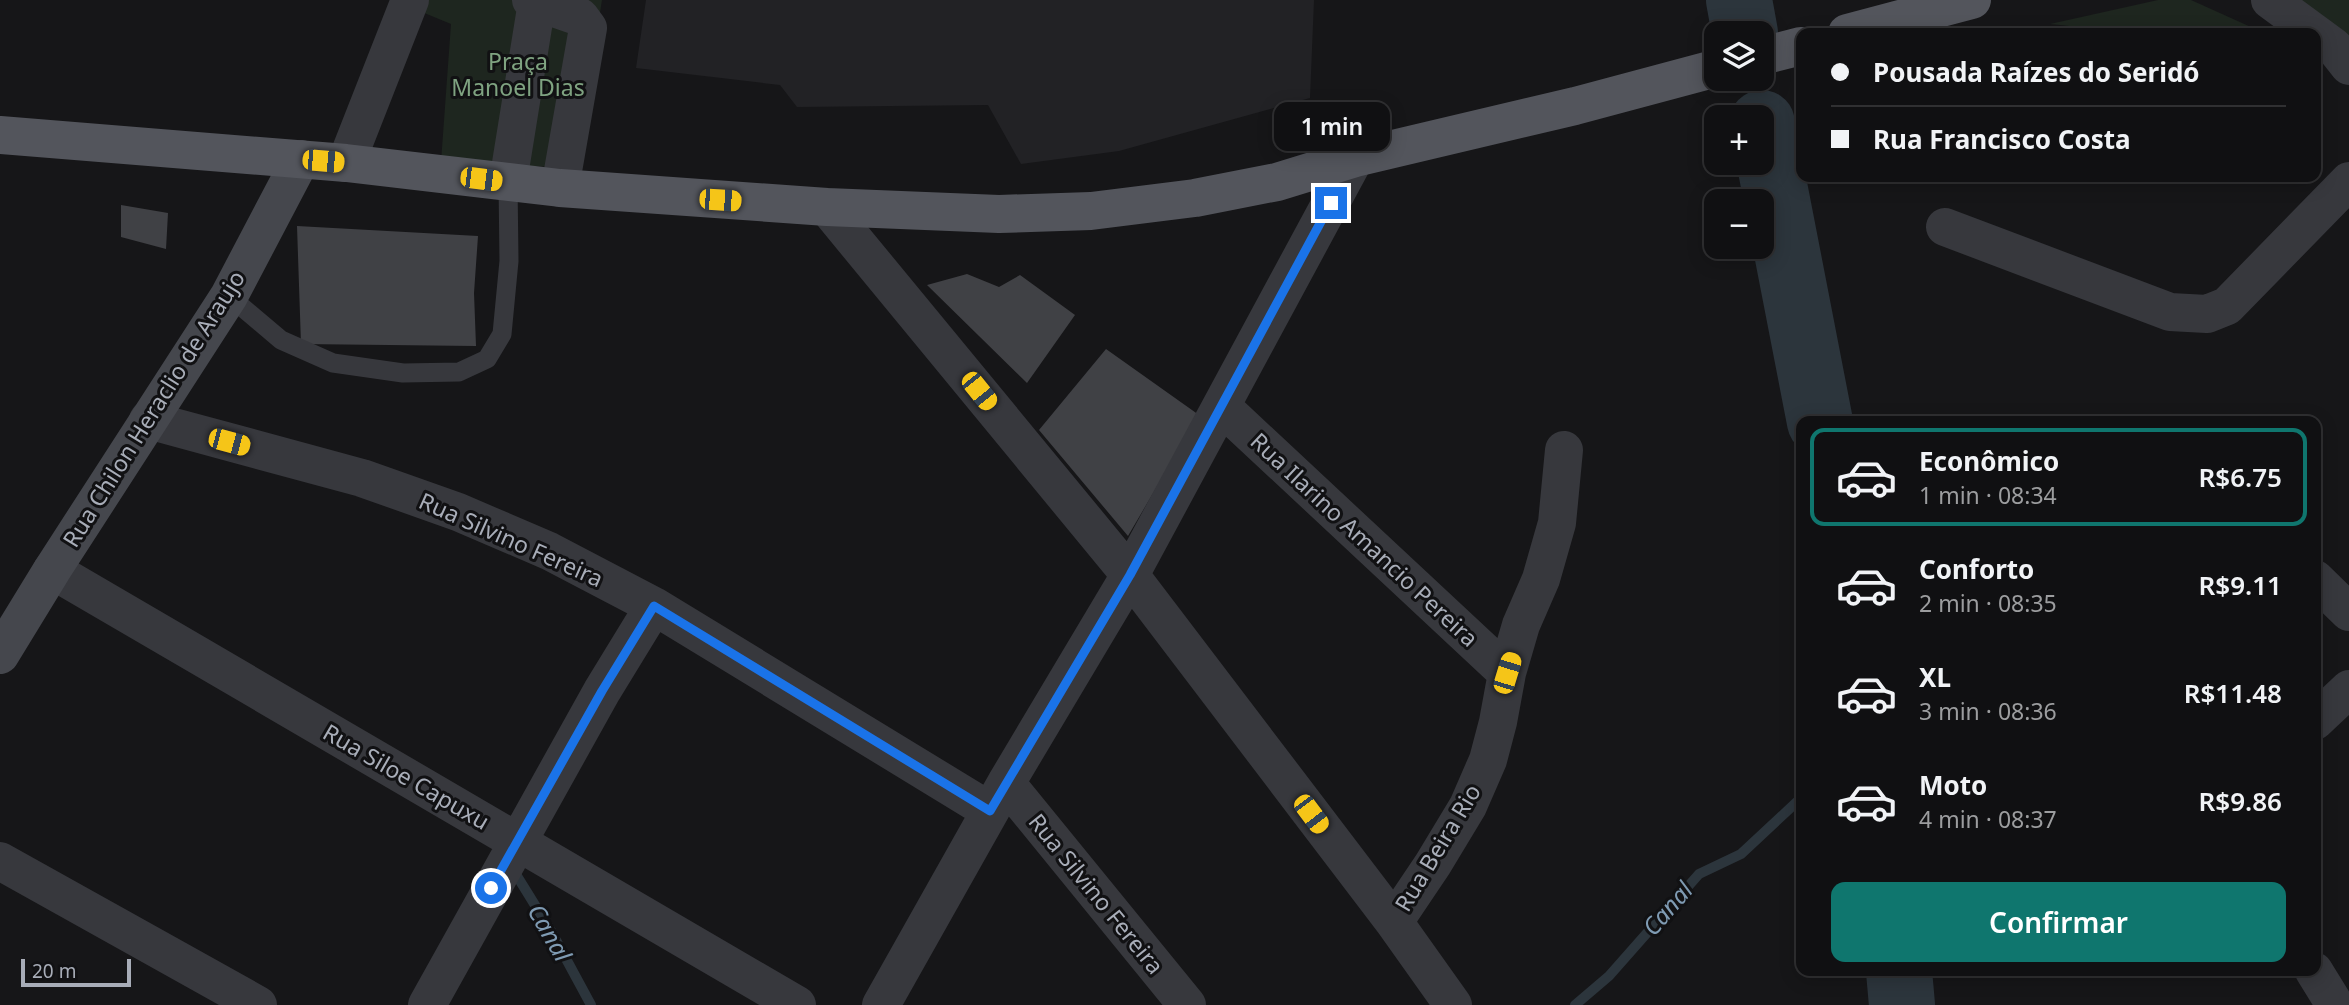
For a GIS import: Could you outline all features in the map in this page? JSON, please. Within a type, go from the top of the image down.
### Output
[{"type":"main road","points":[[1866,28],[1972,0]]},
{"type":"main road","points":[[1774,53],[1796,47]]},
{"type":"main road","points":[[1,136],[346,163],[560,188],[827,207],[999,214],[1091,211],[1195,198],[1277,182],[1355,158],[1575,106],[1704,71]]},
{"type":"main road","name":"Rua Chilon Heraclio de Araujo","points":[[0,655],[229,296],[301,159]]},
{"type":"street","points":[[346,163],[410,0]]},
{"type":"street","points":[[2270,0],[2304,28]]},
{"type":"street","points":[[508,182],[534,1],[580,17],[588,28],[560,188]]},
{"type":"street","points":[[881,1005],[998,797],[1130,575],[1355,158]]},
{"type":"street","points":[[1945,227],[2170,312],[2207,314],[2227,306],[2349,181]]},
{"type":"street","points":[[827,207],[1130,575],[1394,922],[1453,1005]]},
{"type":"street","name":"Rua Ilarino Amancio Pereira","points":[[1222,407],[1507,673]]},
{"type":"street","name":"Rua Silvino Fereira","points":[[148,420],[362,478],[458,512],[550,551],[998,797],[1187,1005]]},
{"type":"street","name":"Rua Beira Rio","points":[[1394,922],[1468,806],[1488,760],[1507,673],[1521,625],[1541,579],[1557,523],[1564,450]]},
{"type":"street","name":"Rua Siloe Capuxu","points":[[52,570],[797,1005]]},
{"type":"street","points":[[2321,585],[2349,612]]},
{"type":"street","points":[[428,1005],[602,691],[654,606]]},
{"type":"street","points":[[2321,716],[2349,690]]},
{"type":"street","points":[[0,861],[258,1005]]},
{"type":"street","points":[[2317,976],[2335,1005]]},
{"type":"lane","points":[[229,296],[281,340],[334,363],[403,373],[459,372],[487,359],[502,334],[509,261],[508,182]]},
{"type":"shaded area","points":[[646,0],[1314,0],[1310,98],[1119,151],[1021,164],[988,105],[797,107],[780,85],[636,68]]},
{"type":"green space","name":"Praça Manoel Dias","points":[[424,0],[602,0],[575,168],[441,162],[451,24],[417,10]]},
{"type":"green space","points":[[2158,0],[2191,0],[2253,28],[2088,28],[2050,24]]},
{"type":"green space","points":[[2298,0],[2349,0],[2349,37]]},
{"type":"building","points":[[121,205],[168,213],[166,249],[121,237]]},
{"type":"building","points":[[297,226],[478,236],[474,293],[476,346],[301,344]]},
{"type":"building","points":[[967,274],[999,287],[1020,275],[1075,315],[1027,383],[927,285]]},
{"type":"building","points":[[1106,349],[1199,415],[1128,536],[1039,430]]},
{"type":"waterway","points":[[1739,0],[1743,21]]},
{"type":"waterway","points":[[1772,175],[1819,416]]},
{"type":"waterway","name":"Canal","points":[[1575,1005],[1609,976],[1699,874],[1741,854],[1796,803]]},
{"type":"waterway","name":"Canal","points":[[512,868],[551,931],[591,1005]]},
{"type":"waterway","points":[[1899,976],[1902,1005]]},
{"type":"route","points":[[491,888],[602,691],[654,606],[990,811],[1130,575],[1331,203]]}]
